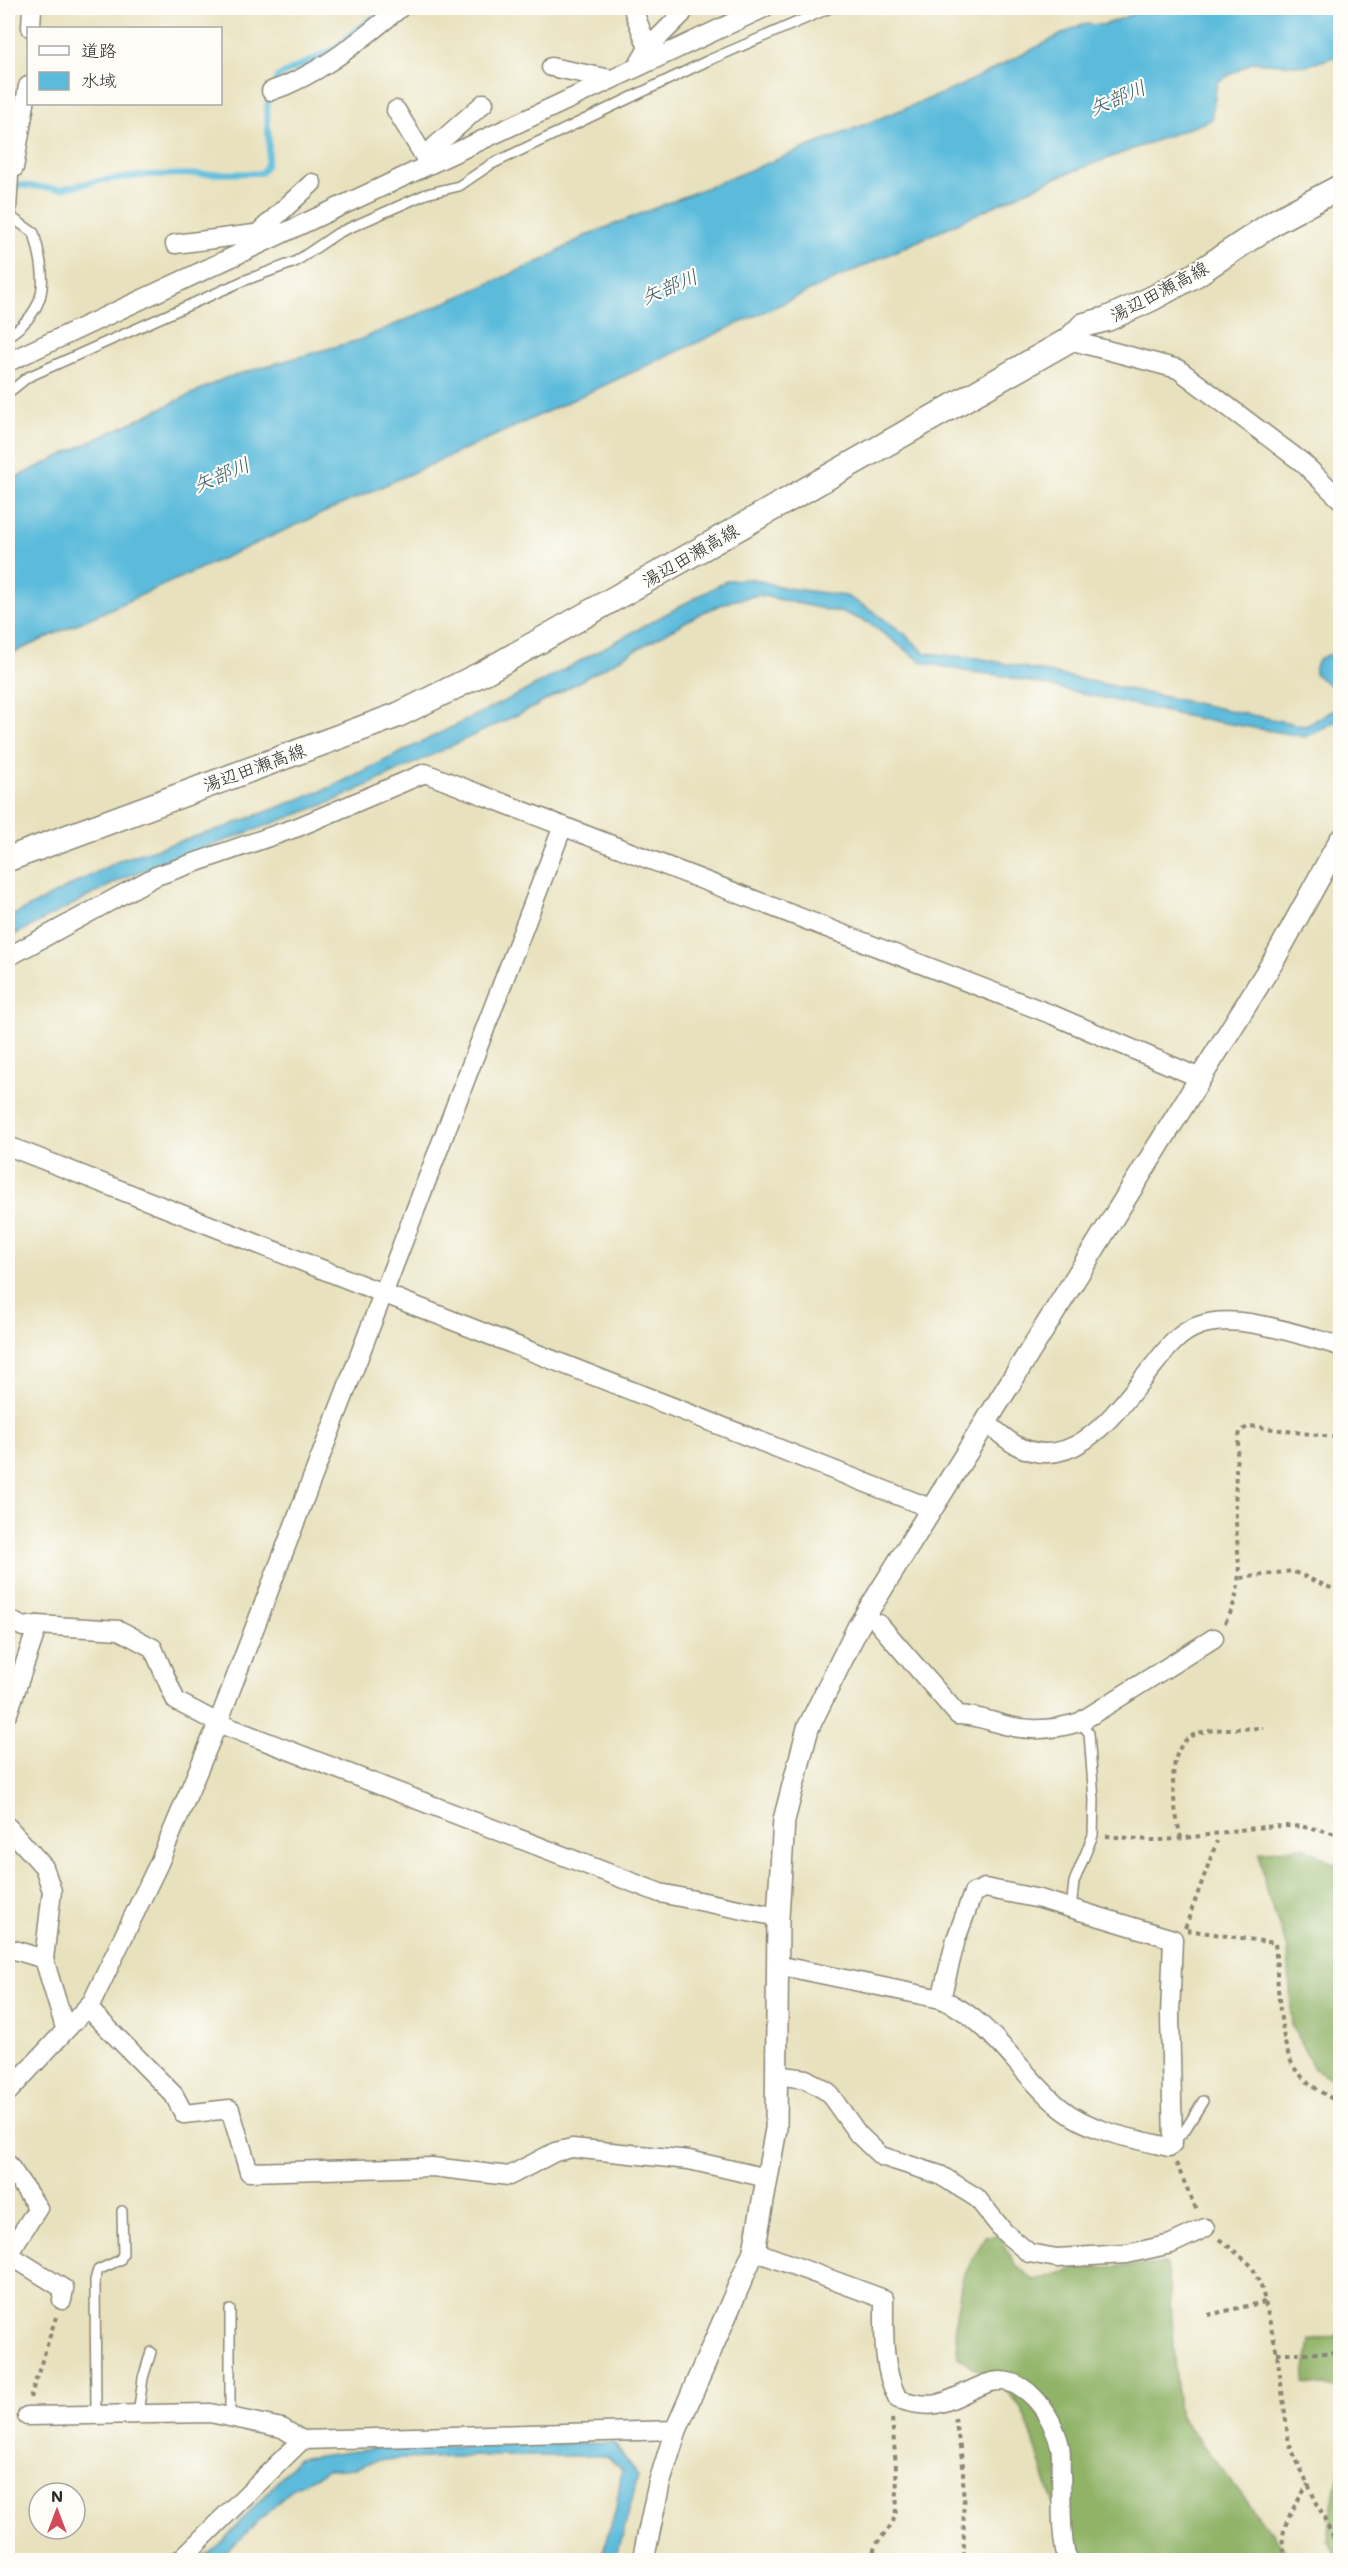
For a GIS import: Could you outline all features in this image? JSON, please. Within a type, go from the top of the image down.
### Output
[{"type":"main road","name":"湯辺田瀬高線","points":[[8,859],[398,715],[485,672],[1069,340],[1084,325],[1107,319],[1196,275],[1276,221],[1341,187]]},
{"type":"street","points":[[31,27],[32,8]]},
{"type":"street","points":[[271,91],[294,83],[334,61],[400,8]]},
{"type":"street","points":[[637,67],[648,48],[682,14],[682,8]]},
{"type":"street","points":[[8,362],[287,231],[427,160],[612,79],[764,8]]},
{"type":"street","points":[[634,12],[648,48]]},
{"type":"street","points":[[551,67],[612,79]]},
{"type":"street","points":[[10,167],[27,90]]},
{"type":"street","points":[[427,160],[484,103]]},
{"type":"street","points":[[396,110],[427,160]]},
{"type":"street","points":[[246,250],[259,232],[312,183]]},
{"type":"street","points":[[175,244],[204,242],[259,232],[287,231]]},
{"type":"street","points":[[1069,340],[1178,369],[1303,463],[1341,499]]},
{"type":"street","points":[[8,957],[156,876],[298,827],[424,773],[1053,1015],[1200,1078]]},
{"type":"street","points":[[8,2092],[65,2028],[92,2002],[159,1863],[218,1723],[563,826]]},
{"type":"street","points":[[643,2560],[659,2484],[676,2430],[754,2251],[776,2129],[777,1917],[783,1820],[808,1728],[858,1627],[930,1508],[1067,1295],[1274,960],[1341,840]]},
{"type":"street","points":[[8,1146],[930,1508]]},
{"type":"street","points":[[985,1422],[1015,1444],[1040,1453],[1067,1452],[1096,1433],[1174,1340],[1197,1326],[1221,1322],[1264,1326],[1341,1346]]},
{"type":"street","points":[[8,1619],[23,1627],[38,1625],[119,1630],[153,1648],[176,1701],[218,1723],[660,1893],[777,1917]]},
{"type":"street","points":[[879,1624],[958,1715],[975,1715],[1011,1727],[1058,1730],[1080,1722],[1214,1638]]},
{"type":"street","points":[[8,1713],[38,1625]]},
{"type":"street","points":[[8,1827],[44,1867],[52,1891],[44,1959],[65,2028]]},
{"type":"street","points":[[777,1965],[941,1999],[954,2004],[984,2026],[1023,2073],[1063,2110],[1085,2123],[1171,2145],[1170,2015],[1179,1935],[985,1888],[973,1893],[956,1939],[941,1999]]},
{"type":"street","points":[[8,1948],[44,1959]]},
{"type":"street","points":[[87,2007],[174,2095],[184,2114],[230,2109],[249,2172],[432,2167],[509,2176],[555,2152],[572,2148],[689,2160],[767,2178]]},
{"type":"street","points":[[776,2075],[806,2079],[828,2092],[858,2134],[880,2156],[940,2175],[977,2198],[1004,2232],[1029,2253],[1057,2259],[1127,2254],[1171,2244],[1205,2228]]},
{"type":"street","points":[[8,2163],[38,2208],[8,2254],[64,2289],[62,2300]]},
{"type":"street","points":[[754,2251],[884,2299],[886,2359],[892,2386],[898,2399],[921,2406],[951,2399],[1001,2379],[1015,2382],[1029,2392],[1050,2422],[1060,2446],[1063,2540],[1067,2560]]},
{"type":"street","points":[[27,2416],[210,2413],[282,2428],[302,2440],[676,2430]]},
{"type":"street","points":[[180,2560],[302,2440]]},
{"type":"lane","points":[[8,393],[28,377],[243,281],[296,262],[338,233],[426,194],[459,186],[490,165],[676,75],[830,8]]},
{"type":"lane","points":[[8,336],[38,308],[44,288],[34,233],[11,217],[10,167]]},
{"type":"lane","points":[[1071,1908],[1074,1882],[1093,1835],[1094,1800],[1089,1733],[1080,1722]]},
{"type":"lane","points":[[1171,2145],[1203,2101]]},
{"type":"lane","points":[[96,2415],[95,2280],[98,2270],[120,2259],[123,2254],[122,2211]]},
{"type":"lane","points":[[230,2417],[231,2310]]},
{"type":"lane","points":[[138,2414],[143,2378],[151,2352]]},
{"type":"path","points":[[1214,1638],[1227,1621],[1241,1578],[1235,1469],[1240,1431],[1250,1426],[1341,1438]]},
{"type":"path","points":[[1241,1578],[1292,1572],[1341,1592]]},
{"type":"path","points":[[1181,1838],[1173,1800],[1173,1776],[1181,1746],[1190,1737],[1206,1731],[1263,1728]]},
{"type":"path","points":[[1093,1835],[1156,1840],[1290,1824],[1324,1829],[1341,1836]]},
{"type":"path","points":[[1217,1841],[1179,1935],[1275,1943],[1284,2042],[1296,2070],[1330,2098],[1341,2102]]},
{"type":"path","points":[[1171,2145],[1205,2228],[1252,2266],[1265,2302],[1277,2354],[1289,2444],[1341,2552]]},
{"type":"path","points":[[27,2416],[27,2407],[62,2300]]},
{"type":"path","points":[[1208,2315],[1265,2302]]},
{"type":"path","points":[[1277,2354],[1341,2353]]},
{"type":"path","points":[[874,2560],[872,2558],[874,2545],[895,2518],[897,2475],[892,2416],[898,2399]]},
{"type":"path","points":[[951,2399],[963,2465],[964,2560]]},
{"type":"path","points":[[1289,2560],[1286,2556],[1282,2530],[1308,2484]]},
{"type":"green space","points":[[1304,1847],[1340,1867],[1340,2083],[1314,2069],[1292,2026],[1288,1949],[1266,1891],[1260,1852]]},
{"type":"green space","points":[[1000,2236],[1014,2264],[1035,2281],[1075,2269],[1165,2264],[1169,2276],[1179,2415],[1293,2560],[1093,2560],[1079,2548],[1068,2533],[1052,2501],[1021,2408],[1013,2397],[998,2384],[958,2357],[955,2323],[962,2279],[985,2237]]},
{"type":"green space","points":[[1340,2335],[1340,2388],[1304,2384],[1310,2341]]},
{"type":"green space","points":[[1340,2466],[1340,2559],[1327,2539]]},
{"type":"water","name":"矢部川","points":[[1149,8],[1340,8],[1340,55],[1306,66],[1253,62],[1217,82],[1211,120],[1055,178],[494,436],[8,655],[8,481],[225,378],[359,340],[543,260],[585,236],[956,88],[1082,24],[1104,25]]},
{"type":"water","points":[[752,579],[787,588],[846,596],[905,634],[925,653],[978,658],[1305,726],[1340,707],[1340,719],[1306,737],[1190,717],[1003,676],[922,662],[869,623],[847,614],[759,595],[731,601],[703,612],[534,707],[334,801],[128,876],[8,938],[8,918],[120,860],[226,827],[331,787],[525,691],[728,580]]},
{"type":"water","points":[[1335,654],[1340,656],[1340,685],[1329,685],[1315,674],[1315,666],[1322,657]]},
{"type":"water","points":[[614,2443],[638,2477],[616,2560],[601,2560],[616,2509],[622,2470],[607,2456],[478,2456],[378,2460],[355,2468],[328,2470],[294,2487],[218,2560],[198,2560],[223,2542],[297,2459],[385,2447]]},
{"type":"waterway","points":[[274,85],[277,77],[332,50],[385,8]]},
{"type":"waterway","points":[[8,184],[60,189],[97,181],[149,175],[261,173],[268,157],[267,114],[270,94]]}]
